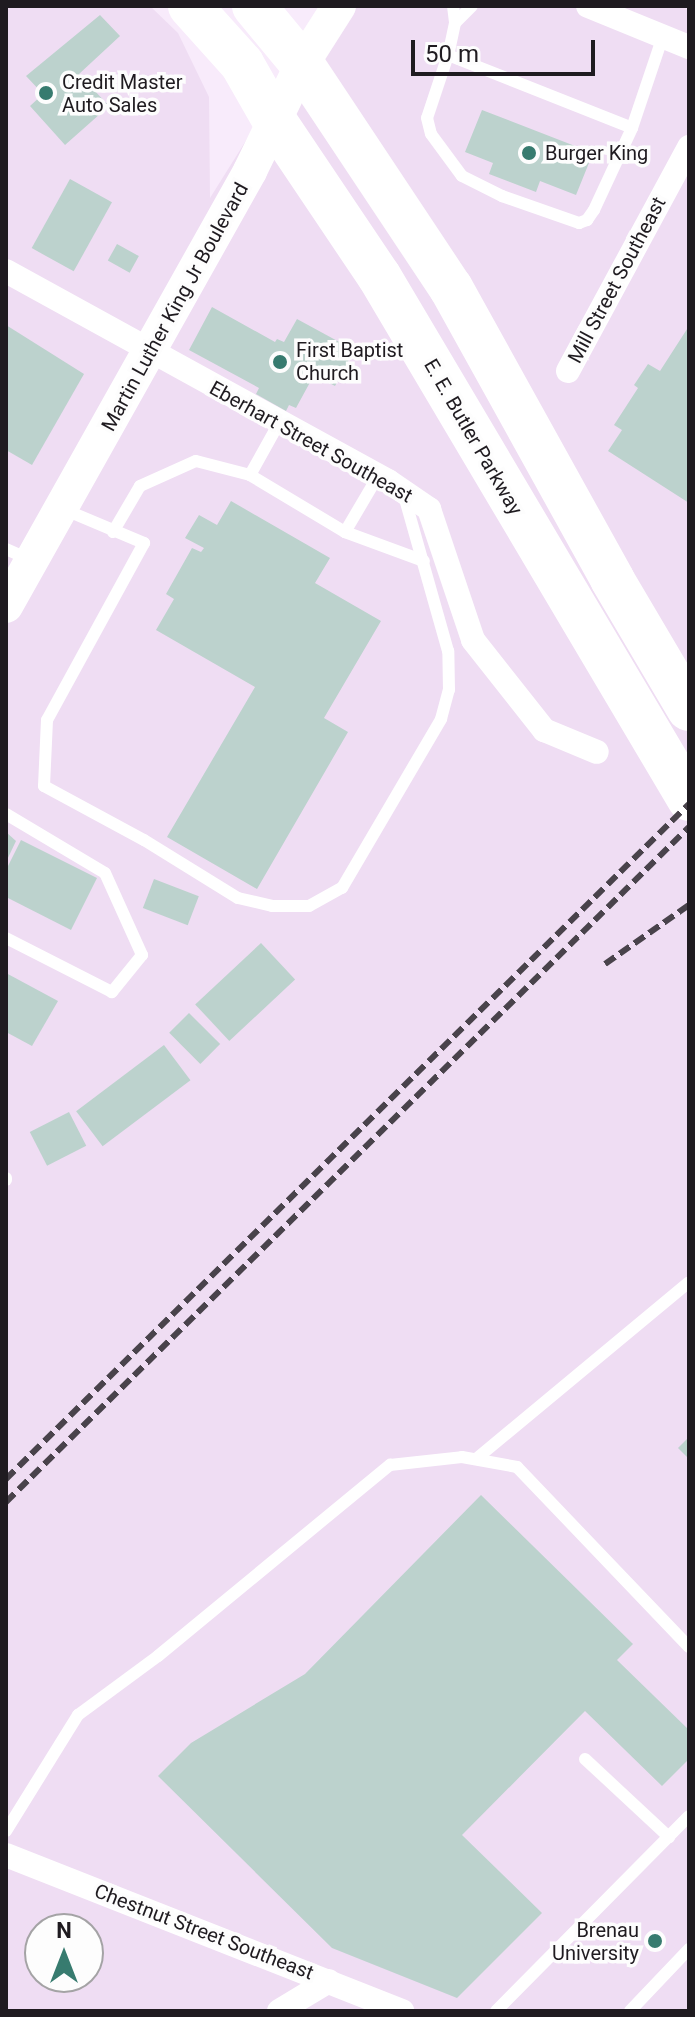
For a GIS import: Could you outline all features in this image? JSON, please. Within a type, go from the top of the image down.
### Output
[{"type":"highway","name":"E. E. Butler Parkway","points":[[190,6],[242,64],[274,120],[379,276],[573,609],[689,799]]},
{"type":"highway","points":[[254,6],[302,64],[451,288],[612,579],[689,709]]},
{"type":"main road","name":"Martin Luther King Jr Boulevard","points":[[6,606],[18,555],[63,509],[250,171],[302,64],[339,6]]},
{"type":"street","points":[[588,6],[689,47]]},
{"type":"street","name":"Mill Street Southeast","points":[[568,371],[689,147]]},
{"type":"street","name":"Eberhart Street Southeast","points":[[6,271],[378,476],[429,509],[473,640],[544,730],[597,752]]},
{"type":"street","name":"Chestnut Street Southeast","points":[[6,1855],[402,2011]]},
{"type":"street","points":[[279,2011],[329,1981]]},
{"type":"lane","points":[[453,6],[455,23],[448,55],[427,118],[431,134],[462,176],[570,222],[587,220],[632,128],[663,36]]},
{"type":"lane","points":[[455,23],[472,6]]},
{"type":"lane","points":[[448,55],[632,128]]},
{"type":"lane","points":[[250,475],[279,423]]},
{"type":"lane","points":[[113,532],[140,486],[196,461],[250,475],[345,532],[424,561]]},
{"type":"lane","points":[[345,532],[378,476]]},
{"type":"lane","points":[[63,509],[144,543],[47,720],[44,786],[144,840],[238,898],[272,906],[309,906],[342,888],[441,719],[449,690],[448,651],[439,629],[424,561],[403,491]]},
{"type":"lane","points":[[6,814],[105,873],[142,955],[112,992],[6,938]]},
{"type":"lane","points":[[476,1459],[688,1283]]},
{"type":"lane","points":[[6,1831],[78,1715],[158,1656],[390,1465],[462,1457],[517,1467],[689,1647]]},
{"type":"lane","points":[[585,1759],[669,1837]]},
{"type":"lane","points":[[496,2011],[689,1816]]},
{"type":"lane","points":[[630,2011],[689,1949]]},
{"type":"shaded area","points":[[6,6],[150,6],[178,33],[209,97],[210,198],[330,6],[681,6],[689,10],[689,2011],[6,2011]]},
{"type":"building","points":[[100,15],[120,36],[79,74],[109,106],[65,145],[30,106],[43,94],[26,76]]},
{"type":"building","name":"Burger King","points":[[482,110],[593,153],[576,195],[540,181],[536,192],[489,174],[493,163],[465,152]]},
{"type":"building","points":[[70,179],[112,202],[74,271],[32,248]]},
{"type":"building","points":[[117,244],[139,256],[130,273],[108,261]]},
{"type":"building","name":"First Baptist Church","points":[[212,307],[275,342],[277,339],[284,342],[297,319],[354,350],[335,386],[314,375],[296,408],[289,405],[286,411],[256,394],[259,388],[189,350]]},
{"type":"building","points":[[6,325],[84,374],[32,465],[6,450]]},
{"type":"building","points":[[689,326],[689,503],[608,451],[622,430],[614,425],[638,388],[634,385],[648,364],[660,371]]},
{"type":"building","points":[[231,501],[330,558],[315,583],[381,621],[324,718],[348,732],[257,889],[167,837],[255,687],[156,630],[174,599],[166,594],[192,548],[201,552],[204,548],[185,538],[199,515],[217,525]]},
{"type":"building","points":[[6,832],[16,841],[6,862]]},
{"type":"building","points":[[21,840],[97,878],[71,930],[6,897],[6,870]]},
{"type":"building","points":[[154,879],[199,896],[188,925],[143,908]]},
{"type":"building","points":[[261,943],[295,980],[229,1041],[195,1004]]},
{"type":"building","points":[[6,973],[58,1001],[32,1046],[6,1032]]},
{"type":"building","points":[[189,1013],[220,1044],[200,1064],[169,1033]]},
{"type":"building","points":[[164,1045],[190,1080],[103,1146],[76,1111]]},
{"type":"building","points":[[69,1112],[86,1146],[47,1166],[30,1132]]},
{"type":"building","points":[[689,1437],[689,1459],[678,1448]]},
{"type":"building","points":[[481,1495],[633,1644],[617,1660],[689,1730],[689,1759],[662,1786],[585,1711],[462,1835],[542,1913],[457,1998],[332,1948],[158,1776],[191,1743],[305,1674]]},
{"type":"railway","points":[[6,1479],[689,804]]},
{"type":"railway","points":[[6,1502],[689,827]]},
{"type":"railway","points":[[605,964],[689,905]]},
{"type":"place","name":"Credit Master Auto Sales","points":[[46,93]]},
{"type":"place","name":"Burger King","points":[[529,153]]},
{"type":"place","name":"First Baptist Church","points":[[280,362]]},
{"type":"place","name":"Brenau University","points":[[655,1941]]}]
